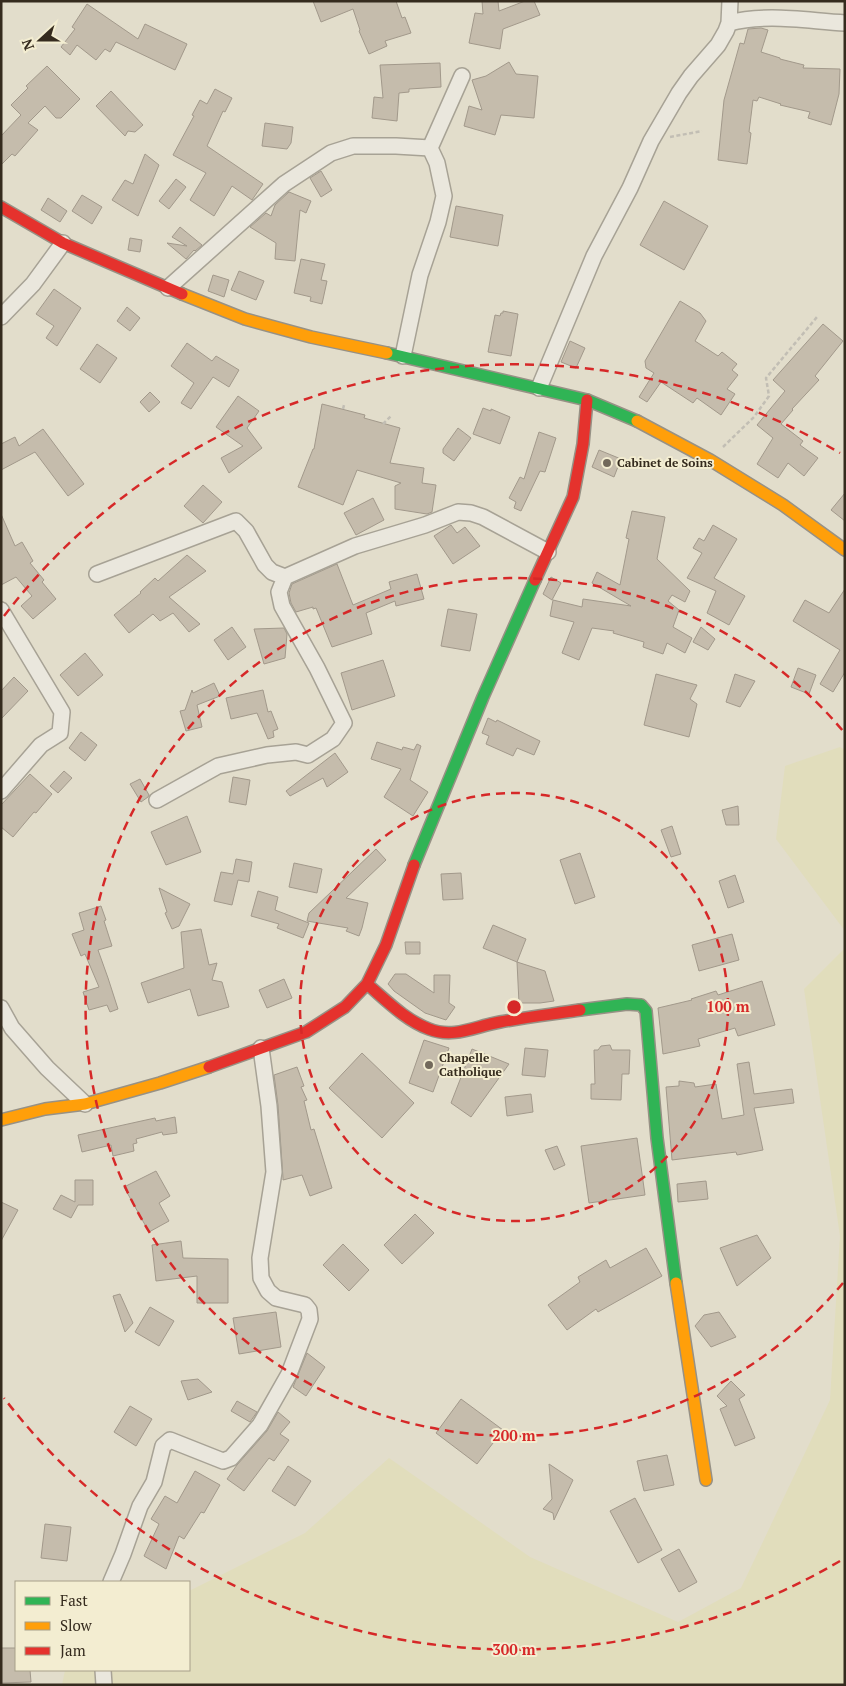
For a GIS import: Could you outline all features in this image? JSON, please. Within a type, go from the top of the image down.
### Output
[{"type":"street","points":[[539,388],[594,256],[630,188],[651,141],[687,82],[718,45],[729,23],[730,1]]},
{"type":"street","points":[[729,23],[745,19],[767,18],[845,23]]},
{"type":"street","points":[[403,356],[420,275],[438,222],[444,196],[437,163],[430,148],[462,76]]},
{"type":"street","points":[[168,288],[284,184],[331,153],[353,146],[430,148]]},
{"type":"street","points":[[1,207],[64,242],[168,288],[245,319],[311,337],[403,356],[587,400],[628,416],[710,460],[783,505],[845,550]]},
{"type":"street","points":[[1,318],[33,284],[64,242]]},
{"type":"street","points":[[1,1120],[45,1110],[85,1104],[160,1083],[306,1032],[345,1007],[367,984],[386,945],[412,871],[483,697],[573,497],[583,444],[587,400]]},
{"type":"street","points":[[157,800],[218,766],[267,755],[296,752],[308,755],[333,738],[344,723],[317,668],[282,606],[279,592],[285,577],[355,546],[425,525],[458,512],[471,513],[483,517],[548,552]]},
{"type":"street","points":[[97,574],[236,520],[246,531],[265,565],[272,572],[285,577]]},
{"type":"street","points":[[1,610],[62,712],[60,733],[41,745],[1,791]]},
{"type":"street","points":[[367,984],[404,1014],[424,1027],[441,1032],[458,1033],[497,1022],[627,1004],[641,1005],[646,1010],[657,1138],[671,1250],[706,1480]]},
{"type":"street","points":[[1,1008],[12,1028],[47,1068],[85,1104]]},
{"type":"street","points":[[111,1581],[140,1506],[154,1482],[163,1446],[170,1440],[223,1461],[231,1458],[260,1425],[290,1374],[310,1319],[309,1310],[305,1305],[276,1298],[268,1291],[261,1278],[260,1258],[274,1172],[269,1106],[261,1048]]},
{"type":"street","points":[[103,1671],[104,1685]]},
{"type":"path","points":[[651,141],[702,131]]},
{"type":"path","points":[[710,460],[754,417],[769,396],[766,378],[817,317]]},
{"type":"path","points":[[343,409],[344,405]]},
{"type":"path","points":[[383,424],[391,416]]},
{"type":"shaded area","points":[[840,747],[845,750],[845,931],[776,839],[785,766]]},
{"type":"shaded area","points":[[845,948],[845,1685],[62,1685],[65,1671],[190,1671],[190,1590],[305,1533],[389,1458],[530,1557],[678,1622],[741,1588],[830,1400],[840,1236],[804,989]]},
{"type":"building","points":[[313,1],[396,1],[402,18],[405,17],[411,33],[385,41],[387,46],[369,54],[359,31],[353,9],[321,22]]},
{"type":"building","points":[[482,1],[498,1],[499,11],[525,1],[534,1],[540,15],[503,29],[500,49],[469,43],[475,13],[483,14]]},
{"type":"building","points":[[87,4],[138,39],[145,24],[187,44],[175,70],[116,42],[110,52],[105,49],[96,60],[77,45],[70,55],[61,47],[75,29],[72,27]]},
{"type":"building","points":[[761,28],[768,30],[761,52],[804,65],[803,68],[840,69],[839,94],[831,125],[808,118],[810,112],[780,105],[759,97],[757,101],[753,100],[747,164],[718,160],[724,100],[740,43],[744,44],[748,29]]},
{"type":"building","points":[[509,62],[516,74],[538,76],[534,118],[501,115],[495,135],[464,126],[469,106],[482,110],[472,80],[486,76]]},
{"type":"building","points":[[440,63],[441,87],[409,89],[409,92],[399,93],[397,121],[372,118],[374,97],[383,98],[380,65]]},
{"type":"building","points":[[47,66],[80,99],[61,118],[56,118],[45,106],[28,123],[38,130],[15,156],[12,154],[1,165],[1,136],[21,115],[11,105],[28,88],[26,86]]},
{"type":"building","points":[[215,89],[232,98],[225,112],[223,111],[207,146],[263,184],[252,200],[232,186],[214,216],[190,200],[206,173],[173,155],[194,116],[192,115],[200,100],[207,104]]},
{"type":"building","points":[[111,91],[143,125],[135,132],[128,131],[125,136],[96,106]]},
{"type":"building","points":[[265,123],[293,127],[291,143],[287,149],[262,146]]},
{"type":"building","points":[[145,154],[159,165],[138,216],[112,200],[125,180],[133,184]]},
{"type":"building","points":[[321,171],[332,190],[321,197],[310,178]]},
{"type":"building","points":[[176,179],[186,187],[169,209],[159,201]]},
{"type":"building","points":[[289,192],[311,201],[306,213],[300,210],[295,261],[275,259],[276,243],[250,227],[266,213],[271,216],[275,205]]},
{"type":"building","points":[[82,195],[102,207],[92,224],[72,211]]},
{"type":"building","points":[[48,198],[67,211],[60,222],[41,210]]},
{"type":"building","points":[[664,201],[708,226],[684,270],[640,245]]},
{"type":"building","points":[[456,206],[503,215],[498,246],[450,237]]},
{"type":"building","points":[[180,227],[202,245],[194,250],[186,259],[167,243],[187,246],[172,237]]},
{"type":"building","points":[[130,238],[142,240],[140,252],[128,250]]},
{"type":"building","points":[[301,259],[325,264],[321,280],[327,281],[322,304],[310,301],[311,297],[294,293]]},
{"type":"building","points":[[239,271],[264,281],[256,300],[231,290]]},
{"type":"building","points":[[213,275],[229,280],[224,297],[208,291]]},
{"type":"building","points":[[54,289],[81,308],[57,346],[46,338],[54,326],[36,314]]},
{"type":"building","points":[[680,301],[700,313],[706,321],[695,341],[718,356],[722,352],[737,364],[732,370],[738,375],[727,389],[735,394],[721,415],[697,398],[693,403],[661,382],[647,402],[639,397],[654,373],[646,368],[645,361]]},
{"type":"building","points":[[127,307],[140,318],[130,331],[117,321]]},
{"type":"building","points":[[503,311],[518,314],[511,356],[488,352],[495,315],[500,316]]},
{"type":"building","points":[[823,324],[843,341],[815,376],[819,380],[781,424],[803,441],[800,445],[818,458],[804,476],[788,463],[778,478],[757,464],[773,438],[757,425],[785,391],[773,380]]},
{"type":"building","points":[[570,341],[585,348],[576,368],[561,362]]},
{"type":"building","points":[[187,343],[212,361],[216,356],[239,370],[229,387],[213,377],[191,409],[181,403],[194,383],[171,366]]},
{"type":"building","points":[[97,344],[117,358],[100,383],[80,369]]},
{"type":"building","points":[[150,392],[160,402],[149,412],[140,402]]},
{"type":"building","points":[[238,396],[259,411],[247,428],[262,448],[229,473],[221,458],[243,446],[216,427]]},
{"type":"building","points":[[322,404],[365,415],[364,418],[400,428],[390,463],[424,468],[422,483],[436,485],[432,512],[427,514],[395,509],[395,486],[401,483],[357,470],[343,505],[298,487],[314,449]]},
{"type":"building","points":[[483,408],[491,411],[491,409],[510,417],[500,444],[473,434]]},
{"type":"building","points":[[458,428],[471,438],[454,461],[443,453],[443,449]]},
{"type":"building","points":[[43,429],[84,484],[68,496],[35,452],[1,470],[1,444],[15,437],[19,446]]},
{"type":"building","points":[[539,432],[556,438],[545,472],[540,471],[521,511],[514,508],[516,502],[509,498],[520,477],[524,479]]},
{"type":"building","name":"Cabinet de Soins","points":[[599,450],[621,459],[614,477],[592,467]]},
{"type":"building","points":[[203,485],[222,502],[203,523],[184,506]]},
{"type":"building","points":[[845,493],[845,521],[831,510]]},
{"type":"building","points":[[373,498],[384,520],[356,535],[344,513]]},
{"type":"building","points":[[632,511],[665,517],[657,559],[690,591],[685,602],[672,595],[668,601],[679,610],[673,627],[692,638],[685,653],[667,643],[663,654],[643,647],[644,642],[613,633],[614,631],[592,628],[579,660],[562,653],[574,622],[550,616],[553,600],[582,607],[583,599],[631,606],[592,583],[597,572],[620,585],[629,539],[626,538]]},
{"type":"building","points":[[1,514],[15,546],[22,542],[33,561],[30,563],[56,599],[33,619],[21,606],[32,596],[16,577],[1,585]]},
{"type":"building","points":[[451,525],[457,533],[465,527],[480,546],[453,564],[434,536]]},
{"type":"building","points":[[713,525],[737,539],[714,578],[745,596],[729,625],[707,613],[716,591],[687,578],[702,553],[693,548],[699,538],[704,541]]},
{"type":"building","points":[[187,555],[206,571],[169,597],[200,624],[189,632],[173,613],[160,621],[153,614],[129,633],[114,615],[141,593],[155,578],[158,581]]},
{"type":"building","points":[[337,564],[353,605],[391,589],[389,582],[417,574],[424,599],[396,606],[395,601],[366,613],[372,634],[332,647],[316,608],[313,609],[313,607],[296,612],[291,603],[289,593],[292,584]]},
{"type":"building","points":[[551,577],[561,583],[552,600],[543,594]]},
{"type":"building","points":[[845,589],[845,672],[833,692],[820,684],[840,650],[793,621],[805,600],[829,613]]},
{"type":"building","points":[[448,609],[477,614],[470,651],[441,646]]},
{"type":"building","points":[[232,627],[246,647],[228,660],[214,640]]},
{"type":"building","points":[[701,627],[715,639],[708,650],[693,642]]},
{"type":"building","points":[[284,628],[287,634],[285,658],[264,664],[254,629]]},
{"type":"building","points":[[85,653],[103,675],[78,696],[60,675]]},
{"type":"building","points":[[383,660],[395,696],[352,710],[341,673]]},
{"type":"building","points":[[798,668],[816,675],[809,694],[791,687]]},
{"type":"building","points":[[656,674],[697,685],[690,699],[697,704],[689,737],[644,725]]},
{"type":"building","points":[[735,674],[755,681],[740,707],[726,702]]},
{"type":"building","points":[[14,677],[28,691],[1,719],[1,691]]},
{"type":"building","points":[[214,683],[220,696],[197,705],[202,727],[186,731],[180,711],[185,710],[192,690],[193,693]]},
{"type":"building","points":[[263,690],[268,712],[271,711],[278,729],[273,731],[274,737],[268,739],[257,713],[231,719],[226,698]]},
{"type":"building","points":[[488,718],[496,722],[497,720],[540,741],[534,755],[517,748],[513,756],[486,744],[489,736],[482,733]]},
{"type":"building","points":[[81,732],[97,745],[85,761],[69,748]]},
{"type":"building","points":[[377,742],[402,750],[403,747],[414,750],[417,744],[421,746],[410,780],[428,792],[413,816],[384,797],[401,769],[371,759]]},
{"type":"building","points":[[335,753],[348,772],[327,787],[323,778],[290,796],[286,791]]},
{"type":"building","points":[[64,771],[72,778],[58,793],[50,786]]},
{"type":"building","points":[[30,774],[52,794],[13,837],[1,827],[1,805]]},
{"type":"building","points":[[233,777],[250,780],[246,805],[229,802]]},
{"type":"building","points":[[140,779],[149,795],[141,802],[130,784]]},
{"type":"building","points":[[738,806],[739,825],[726,825],[722,810]]},
{"type":"building","points":[[187,816],[201,852],[166,865],[151,832]]},
{"type":"building","points":[[672,826],[681,854],[671,857],[661,830]]},
{"type":"building","points":[[376,849],[386,860],[346,898],[368,903],[359,936],[346,931],[348,928],[307,921],[309,913]]},
{"type":"building","points":[[580,853],[595,897],[575,904],[560,860]]},
{"type":"building","points":[[236,859],[252,862],[249,882],[238,880],[232,905],[214,901],[221,872],[233,874]]},
{"type":"building","points":[[294,863],[322,869],[317,893],[289,887]]},
{"type":"building","points":[[461,873],[463,899],[443,900],[441,874]]},
{"type":"building","points":[[735,875],[744,902],[728,908],[719,881]]},
{"type":"building","points":[[159,888],[190,904],[179,926],[172,929],[165,913],[167,912]]},
{"type":"building","points":[[258,891],[278,897],[275,910],[309,923],[303,938],[277,928],[279,924],[251,916]]},
{"type":"building","points":[[101,906],[112,946],[98,950],[118,1009],[110,1012],[107,1005],[89,1010],[83,992],[99,987],[85,954],[81,956],[72,934],[84,930],[79,913]]},
{"type":"building","points":[[493,925],[526,939],[517,962],[483,948]]},
{"type":"building","points":[[201,929],[209,965],[217,963],[212,980],[222,982],[229,1007],[198,1016],[190,989],[148,1003],[141,983],[184,968],[181,932]]},
{"type":"building","points":[[732,934],[739,960],[699,971],[692,945]]},
{"type":"building","points":[[405,942],[420,942],[420,954],[406,954]]},
{"type":"building","points":[[517,962],[545,971],[554,1001],[519,1003]]},
{"type":"building","points":[[395,974],[406,974],[434,993],[434,975],[450,975],[449,1003],[455,1007],[446,1020],[425,1013],[394,991],[388,984]]},
{"type":"building","points":[[284,979],[292,998],[267,1008],[259,990]]},
{"type":"building","points":[[762,981],[775,1025],[738,1036],[735,1028],[698,1039],[700,1046],[663,1054],[658,1008],[692,1000],[716,991],[718,995]]},
{"type":"building","name":"Chapelle Catholique","points":[[424,1040],[449,1048],[433,1092],[409,1083]]},
{"type":"building","points":[[610,1045],[612,1050],[630,1050],[629,1074],[622,1074],[621,1100],[591,1099],[591,1084],[595,1084],[594,1050],[598,1050],[601,1046]]},
{"type":"building","points":[[525,1048],[548,1050],[545,1077],[522,1075]]},
{"type":"building","points":[[472,1049],[509,1064],[471,1117],[451,1103]]},
{"type":"building","points":[[362,1053],[414,1103],[382,1138],[329,1088]]},
{"type":"building","points":[[749,1062],[754,1094],[792,1089],[794,1103],[754,1108],[763,1150],[737,1155],[736,1152],[672,1160],[666,1087],[679,1086],[679,1081],[694,1083],[695,1087],[716,1084],[722,1119],[744,1115],[737,1064]]},
{"type":"building","points":[[297,1067],[304,1086],[301,1087],[307,1100],[304,1101],[311,1130],[314,1129],[332,1188],[310,1196],[302,1175],[283,1180],[274,1075]]},
{"type":"building","points":[[531,1094],[533,1112],[507,1116],[505,1097]]},
{"type":"building","points":[[175,1117],[177,1133],[163,1135],[162,1132],[136,1139],[137,1143],[133,1144],[134,1151],[113,1156],[111,1145],[82,1152],[78,1135],[155,1118],[156,1121]]},
{"type":"building","points":[[637,1138],[645,1195],[589,1203],[581,1146]]},
{"type":"building","points":[[557,1146],[565,1165],[554,1170],[545,1150]]},
{"type":"building","points":[[156,1171],[170,1196],[159,1203],[169,1221],[149,1232],[124,1187]]},
{"type":"building","points":[[75,1180],[93,1180],[93,1205],[78,1205],[71,1218],[53,1209],[61,1195],[75,1202]]},
{"type":"building","points":[[706,1181],[708,1199],[678,1202],[677,1184]]},
{"type":"building","points":[[1,1202],[18,1210],[1,1241]]},
{"type":"building","points":[[415,1214],[434,1233],[402,1264],[384,1245]]},
{"type":"building","points":[[757,1235],[771,1258],[737,1286],[720,1248]]},
{"type":"building","points":[[181,1241],[183,1258],[228,1259],[228,1303],[197,1303],[197,1276],[156,1281],[152,1245]]},
{"type":"building","points":[[343,1244],[369,1270],[349,1291],[323,1265]]},
{"type":"building","points":[[646,1248],[662,1276],[598,1312],[596,1309],[567,1330],[548,1305],[580,1282],[578,1277],[606,1260],[610,1268]]},
{"type":"building","points":[[120,1294],[133,1323],[125,1332],[113,1296]]},
{"type":"building","points":[[150,1307],[174,1321],[159,1346],[135,1332]]},
{"type":"building","points":[[276,1312],[281,1347],[239,1354],[233,1318]]},
{"type":"building","points":[[719,1312],[736,1337],[711,1347],[695,1326],[704,1315]]},
{"type":"building","points":[[307,1353],[325,1367],[306,1396],[293,1387]]},
{"type":"building","points":[[198,1379],[212,1392],[188,1400],[181,1381]]},
{"type":"building","points":[[731,1381],[745,1395],[739,1399],[755,1438],[735,1446],[720,1409],[727,1406],[717,1396]]},
{"type":"building","points":[[461,1399],[503,1430],[477,1464],[436,1433]]},
{"type":"building","points":[[237,1401],[257,1412],[250,1422],[231,1411]]},
{"type":"building","points":[[130,1406],[152,1419],[136,1446],[114,1432]]},
{"type":"building","points":[[278,1412],[290,1422],[280,1434],[289,1440],[274,1461],[269,1458],[244,1491],[227,1479],[267,1431]]},
{"type":"building","points":[[667,1455],[674,1485],[644,1491],[637,1461]]},
{"type":"building","points":[[549,1464],[573,1480],[554,1520],[553,1513],[543,1509],[552,1499]]},
{"type":"building","points":[[288,1466],[311,1481],[295,1506],[272,1491]]},
{"type":"building","points":[[195,1471],[220,1485],[204,1513],[201,1512],[184,1539],[179,1536],[166,1569],[144,1556],[159,1524],[151,1519],[165,1496],[177,1503]]},
{"type":"building","points":[[635,1498],[662,1550],[638,1563],[610,1511]]},
{"type":"building","points":[[45,1524],[71,1527],[67,1561],[41,1558]]},
{"type":"building","points":[[679,1549],[697,1582],[679,1592],[661,1559]]},
{"type":"building","points":[[1,1648],[15,1648],[15,1671],[30,1671],[31,1682],[1,1683]]},
{"type":"traffic: fast","points":[[387,353],[587,400],[637,421]]},
{"type":"traffic: fast","points":[[414,865],[483,697],[535,580]]},
{"type":"traffic: fast","points":[[580,1010],[627,1004],[641,1005],[646,1011],[657,1138],[676,1283]]},
{"type":"traffic: slow","points":[[182,294],[245,319],[311,337],[387,353]]},
{"type":"traffic: slow","points":[[637,421],[710,460],[783,505],[845,550]]},
{"type":"traffic: slow","points":[[1,1120],[45,1109],[85,1104],[209,1067]]},
{"type":"traffic: slow","points":[[676,1283],[706,1480]]},
{"type":"traffic: jam","points":[[1,207],[63,243],[182,294]]},
{"type":"traffic: jam","points":[[535,580],[573,497],[583,444],[587,400]]},
{"type":"traffic: jam","points":[[209,1067],[306,1032],[345,1007],[367,984],[386,945],[414,865]]},
{"type":"traffic: jam","points":[[367,984],[412,1020],[438,1032],[465,1031],[500,1022],[580,1010]]},
{"type":"place","name":"Cabinet de Soins","points":[[607,463]]},
{"type":"place","name":"Chapelle Catholique","points":[[429,1065]]}]
